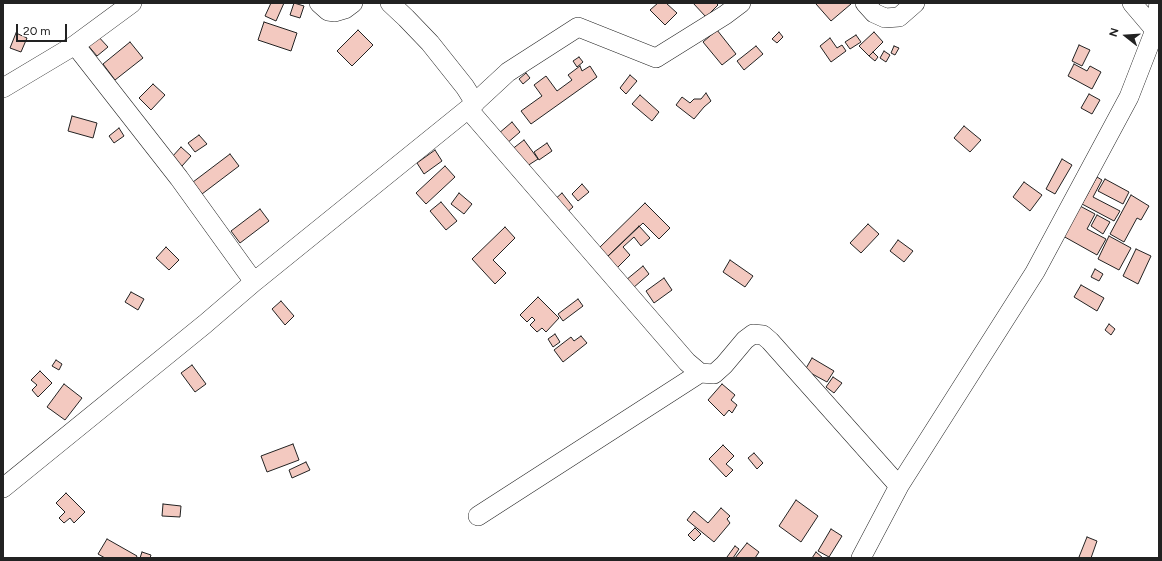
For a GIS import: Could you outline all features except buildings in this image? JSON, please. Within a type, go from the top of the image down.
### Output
[{"type":"street","points":[[3,88],[75,45],[132,3]]},
{"type":"street","points":[[319,3],[328,11],[335,12],[344,9],[353,3]]},
{"type":"street","points":[[390,3],[430,43],[465,87],[472,106],[687,362],[700,373],[714,374],[724,365],[745,340],[753,334],[763,335],[899,486]]},
{"type":"street","points":[[3,488],[205,324],[254,282],[472,106],[508,72],[578,27],[656,58],[725,15],[741,3]]},
{"type":"street","points":[[865,3],[874,13],[885,18],[899,17],[915,3]]},
{"type":"street","points":[[1132,3],[1155,30]]},
{"type":"street","points":[[861,558],[899,486],[1035,272],[1129,98],[1155,30],[1159,3]]},
{"type":"street","points":[[75,45],[179,178],[254,282]]},
{"type":"street","points":[[478,516],[700,373]]}]
